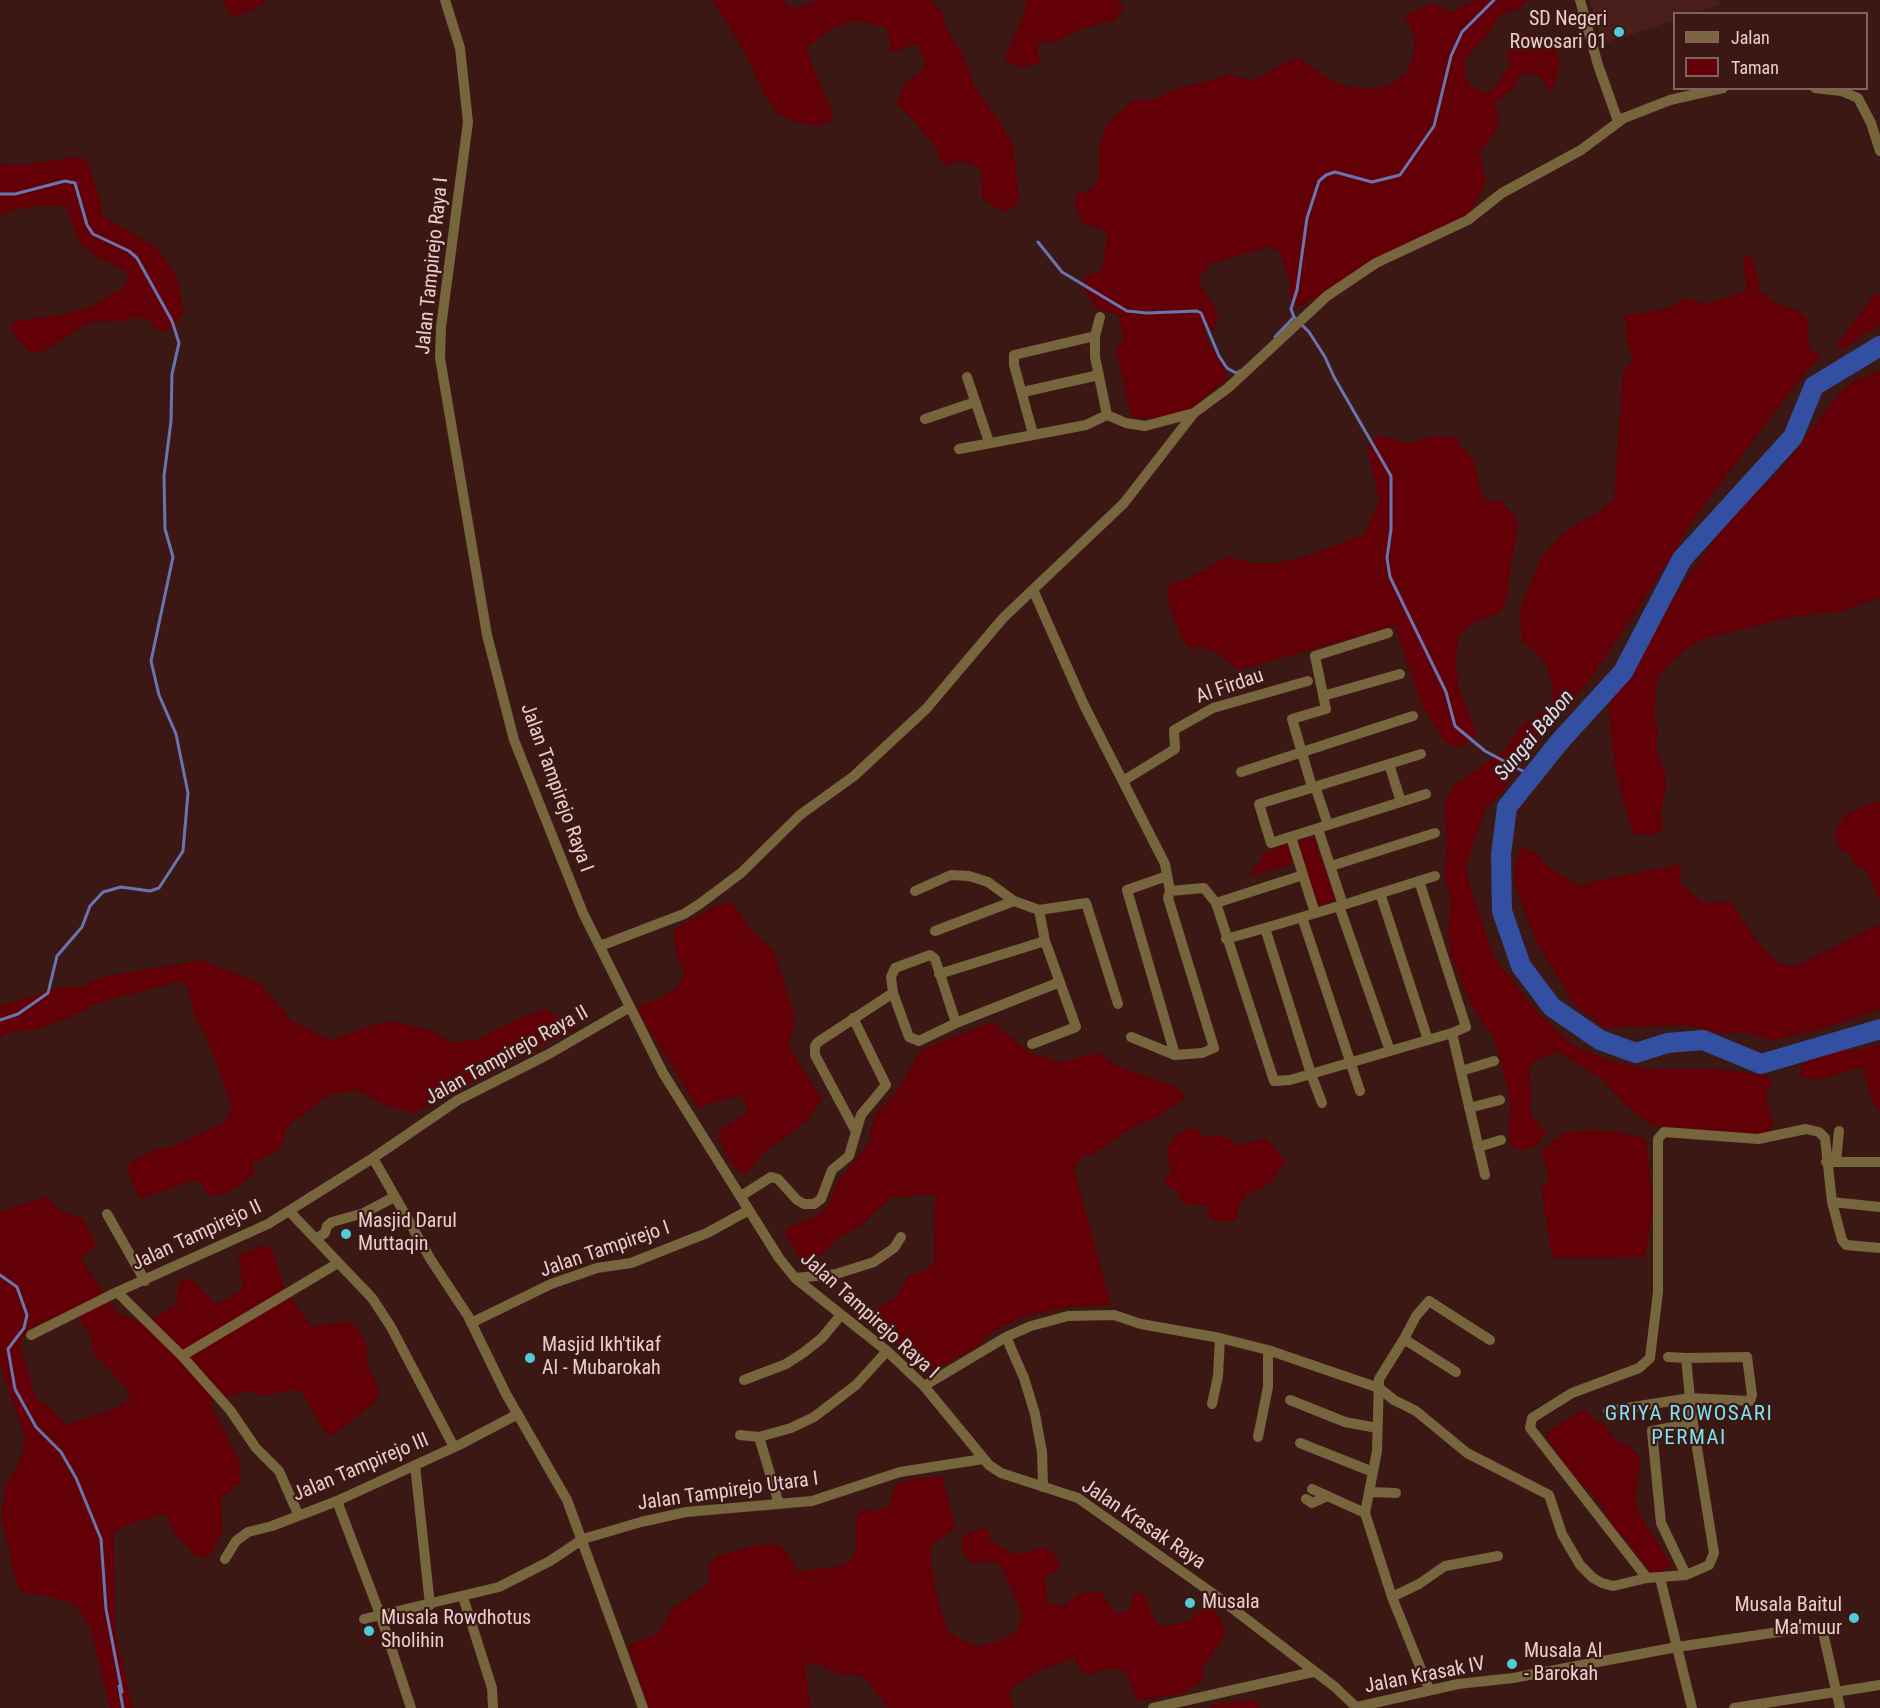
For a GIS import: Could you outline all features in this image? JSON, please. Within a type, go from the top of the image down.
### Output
[{"type":"street","name":"Jalan Tampirejo Raya I","points":[[445,0],[460,48],[468,122],[441,327],[441,376],[488,635],[514,740],[583,913],[663,1073],[779,1258],[795,1278],[887,1352],[924,1386],[983,1459]]},
{"type":"street","points":[[1580,0],[1598,65],[1618,121]]},
{"type":"street","points":[[600,946],[684,914],[726,886],[800,814],[854,776],[926,709],[1004,617],[1034,592],[1124,503],[1194,413],[1228,388],[1307,313],[1349,279],[1376,263],[1460,225],[1516,184],[1581,150],[1618,121],[1670,100],[1714,90]]},
{"type":"street","points":[[1832,90],[1858,98],[1871,123],[1880,151]]},
{"type":"street","points":[[1100,317],[1095,336],[1099,375],[1107,415]]},
{"type":"street","points":[[1033,434],[1014,365],[1016,354],[1095,336]]},
{"type":"street","points":[[1023,392],[1099,375]]},
{"type":"street","points":[[967,377],[989,442]]},
{"type":"street","points":[[925,419],[975,402]]},
{"type":"street","points":[[959,449],[1086,425],[1107,415],[1126,423],[1144,426],[1194,413]]},
{"type":"street","points":[[1034,592],[1084,705],[1165,864],[1170,891],[1168,898],[1214,1043],[1210,1052],[1175,1055],[1131,1037]]},
{"type":"street","points":[[1388,633],[1315,656],[1326,709],[1292,719],[1313,786],[1341,905],[1390,1051]]},
{"type":"street","points":[[1323,696],[1400,675]]},
{"type":"street","name":"Al Firdau","points":[[1123,781],[1175,749],[1174,730],[1213,708],[1308,681]]},
{"type":"street","points":[[1241,772],[1413,716]]},
{"type":"street","points":[[1421,754],[1258,804],[1271,843],[1426,794]]},
{"type":"street","points":[[1389,764],[1401,802]]},
{"type":"street","points":[[1330,866],[1435,833]]},
{"type":"street","points":[[1291,837],[1315,913]]},
{"type":"street","points":[[915,891],[951,875],[969,876],[988,882],[1014,901],[1039,910],[1086,903],[1118,1004]]},
{"type":"street","points":[[1216,903],[1303,875]]},
{"type":"street","points":[[1167,876],[1127,890],[1175,1055]]},
{"type":"street","points":[[1226,939],[1435,876]]},
{"type":"street","points":[[1170,891],[1204,888],[1216,903],[1274,1081],[1290,1080],[1466,1027],[1419,881]]},
{"type":"street","points":[[1380,893],[1428,1040]]},
{"type":"street","points":[[935,931],[1014,901]]},
{"type":"street","points":[[1032,1044],[1076,1027],[1045,941],[1039,910]]},
{"type":"street","points":[[1302,917],[1360,1091]]},
{"type":"street","points":[[1265,928],[1322,1103]]},
{"type":"street","points":[[939,974],[1045,941]]},
{"type":"street","points":[[956,1023],[935,959],[930,955],[895,968],[891,977],[893,993],[912,1040],[919,1041],[956,1023],[1060,982]]},
{"type":"street","points":[[855,1130],[814,1051],[818,1042],[893,993]]},
{"type":"street","name":"Jalan Tampirejo Raya II","points":[[373,1158],[458,1100],[549,1054],[630,1007]]},
{"type":"street","points":[[741,1196],[771,1177],[778,1179],[797,1200],[804,1204],[814,1204],[821,1199],[832,1170],[849,1156],[853,1149],[855,1130],[866,1108],[886,1086],[853,1018]]},
{"type":"street","points":[[1452,1033],[1485,1175]]},
{"type":"street","points":[[1461,1071],[1494,1061]]},
{"type":"street","points":[[1469,1108],[1500,1100]]},
{"type":"street","points":[[1647,1578],[1530,1428],[1532,1418],[1572,1393],[1639,1368],[1650,1358],[1658,1292],[1658,1138],[1664,1132],[1758,1139],[1806,1129],[1820,1132],[1825,1138],[1831,1162],[1832,1202],[1842,1240],[1846,1245],[1880,1248]]},
{"type":"street","points":[[1831,1162],[1839,1131]]},
{"type":"street","points":[[1479,1147],[1502,1140]]},
{"type":"street","points":[[373,1158],[394,1197],[471,1323],[518,1414],[562,1490],[583,1539],[643,1708]]},
{"type":"street","name":"Jalan Tampirejo II","points":[[31,1335],[289,1211],[373,1158]]},
{"type":"street","points":[[1831,1162],[1880,1162]]},
{"type":"street","points":[[317,1238],[325,1233],[327,1226],[332,1222],[364,1213],[394,1197]]},
{"type":"street","points":[[1832,1202],[1880,1207]]},
{"type":"street","name":"Jalan Tampirejo I","points":[[471,1323],[551,1284],[597,1268],[631,1263],[708,1233],[749,1210]]},
{"type":"street","points":[[289,1211],[372,1298],[391,1327],[454,1448]]},
{"type":"street","points":[[107,1214],[145,1281]]},
{"type":"street","points":[[795,1278],[836,1274],[874,1262],[894,1248],[901,1237]]},
{"type":"street","points":[[182,1356],[339,1263]]},
{"type":"street","points":[[117,1292],[182,1356],[230,1410],[256,1448],[279,1471],[298,1514]]},
{"type":"street","points":[[1429,1689],[1392,1597],[1365,1513],[1377,1451],[1379,1379],[1416,1316],[1431,1301],[1490,1340]]},
{"type":"street","points":[[924,1386],[1006,1337],[1047,1321],[1088,1314],[1114,1315],[1140,1324],[1220,1338],[1268,1350],[1379,1389],[1416,1411],[1467,1453],[1549,1495],[1562,1534],[1580,1565],[1593,1578],[1613,1586],[1647,1578],[1686,1575],[1709,1564],[1714,1558],[1693,1423],[1686,1358]]},
{"type":"street","points":[[744,1380],[786,1364],[803,1353],[822,1338],[840,1316]]},
{"type":"street","points":[[1006,1337],[1024,1378],[1035,1414],[1042,1452],[1043,1487]]},
{"type":"street","points":[[1212,1404],[1218,1376],[1220,1338]]},
{"type":"street","points":[[1404,1339],[1456,1372]]},
{"type":"street","points":[[1258,1437],[1268,1387],[1268,1350]]},
{"type":"street","points":[[740,1435],[759,1437],[791,1428],[826,1410],[856,1385],[887,1352]]},
{"type":"street","points":[[1608,1411],[1690,1398],[1748,1402],[1752,1395],[1748,1357],[1668,1357]]},
{"type":"street","points":[[1290,1400],[1345,1422],[1377,1428]]},
{"type":"street","name":"Jalan Tampirejo III","points":[[225,1559],[242,1536],[337,1501],[454,1448],[518,1414]]},
{"type":"street","points":[[1686,1575],[1661,1523],[1652,1431],[1693,1423]]},
{"type":"street","points":[[759,1437],[779,1504]]},
{"type":"street","points":[[1300,1443],[1373,1472]]},
{"type":"street","name":"Jalan Krasak Raya","points":[[983,1459],[1001,1473],[1078,1498],[1215,1595],[1357,1708]]},
{"type":"street","name":"Jalan Tampirejo Utara I","points":[[364,1619],[381,1617],[499,1587],[525,1575],[583,1539],[641,1522],[686,1512],[812,1501],[900,1472],[983,1459]]},
{"type":"street","points":[[415,1465],[430,1605]]},
{"type":"street","points":[[1312,1489],[1365,1513]]},
{"type":"street","points":[[1370,1492],[1396,1493]]},
{"type":"street","points":[[1306,1499],[1312,1503],[1328,1496]]},
{"type":"street","points":[[337,1501],[381,1617],[411,1708]]},
{"type":"street","points":[[1392,1597],[1419,1584],[1445,1566],[1498,1556]]},
{"type":"street","points":[[1660,1578],[1692,1708]]},
{"type":"street","points":[[463,1597],[492,1688],[493,1708]]},
{"type":"street","name":"Jalan Krasak IV","points":[[1357,1708],[1429,1689],[1557,1671],[1677,1647],[1815,1626],[1822,1628],[1837,1691]]},
{"type":"street","points":[[1153,1708],[1313,1672]]},
{"type":"street","points":[[1734,1708],[1880,1684]]},
{"type":"street","points":[[1837,1691],[1840,1708]]},
{"type":"shaded area","name":"SD Negeri Rowosari 01","points":[[1590,0],[1719,0],[1720,5],[1697,12],[1673,12],[1673,20],[1602,44]]},
{"type":"green space","points":[[221,0],[266,0],[251,11],[233,17]]},
{"type":"green space","points":[[712,0],[783,0],[789,7],[799,8],[817,0],[931,0],[943,13],[945,27],[963,55],[975,88],[999,120],[1013,146],[1019,198],[1015,207],[1007,211],[997,209],[982,198],[981,168],[959,160],[951,165],[942,163],[935,145],[897,103],[904,84],[920,73],[925,65],[923,54],[915,44],[893,52],[890,49],[890,39],[886,29],[882,26],[858,21],[834,27],[808,47],[807,52],[832,111],[833,119],[820,126],[797,122],[780,115],[766,98],[744,51]]},
{"type":"green space","points":[[1026,0],[1115,0],[1123,5],[1123,11],[1114,21],[1082,28],[1050,44],[1041,40],[1037,48],[1040,63],[1021,67],[1007,62],[1005,57],[1024,14]]},
{"type":"green space","points":[[1475,0],[1528,0],[1519,9],[1500,15],[1487,36],[1465,58],[1465,78],[1475,89],[1484,93],[1493,90],[1510,65],[1506,56],[1508,51],[1527,33],[1542,36],[1557,50],[1560,60],[1554,88],[1549,90],[1539,74],[1525,73],[1517,78],[1515,87],[1495,102],[1499,126],[1480,153],[1486,183],[1471,211],[1463,218],[1300,307],[1296,307],[1289,296],[1290,282],[1281,254],[1270,247],[1212,263],[1199,277],[1201,287],[1215,307],[1218,318],[1214,330],[1204,329],[1205,337],[1225,370],[1226,380],[1192,408],[1159,419],[1131,417],[1116,350],[1123,338],[1118,315],[1095,308],[1083,286],[1086,277],[1099,271],[1103,265],[1107,235],[1101,228],[1083,224],[1075,205],[1076,195],[1094,187],[1099,178],[1099,148],[1105,128],[1111,120],[1133,100],[1154,100],[1173,90],[1228,75],[1253,80],[1294,58],[1299,58],[1343,86],[1369,89],[1390,85],[1407,72],[1413,55],[1415,39],[1405,17],[1409,13],[1433,3],[1450,12]]},
{"type":"green space","points":[[76,157],[86,159],[100,198],[103,216],[154,246],[167,262],[178,280],[184,313],[170,329],[160,332],[145,318],[89,322],[39,353],[29,351],[10,330],[15,321],[60,315],[89,308],[124,287],[128,279],[125,270],[95,256],[79,243],[69,213],[63,206],[42,205],[10,211],[0,217],[0,162],[7,165],[28,164]]},
{"type":"green space","points":[[1746,256],[1751,257],[1755,265],[1760,291],[1773,302],[1796,310],[1808,319],[1809,349],[1822,355],[1804,374],[1696,516],[1635,614],[1585,686],[1532,744],[1505,788],[1485,810],[1466,865],[1472,894],[1495,958],[1538,1013],[1574,1046],[1615,1062],[1646,1069],[1714,1069],[1766,1075],[1773,1084],[1767,1090],[1766,1095],[1773,1126],[1766,1134],[1761,1135],[1650,1125],[1624,1103],[1603,1080],[1559,1052],[1536,1059],[1530,1067],[1531,1115],[1546,1133],[1534,1148],[1520,1150],[1510,1145],[1509,1141],[1510,1097],[1494,1038],[1471,1005],[1451,956],[1448,930],[1451,900],[1444,874],[1447,843],[1444,803],[1453,786],[1503,752],[1522,726],[1552,704],[1553,690],[1547,665],[1531,647],[1522,641],[1520,608],[1540,560],[1562,534],[1583,520],[1594,516],[1614,499],[1623,372],[1633,359],[1628,345],[1625,315],[1663,310],[1686,298],[1705,304],[1742,293],[1747,290],[1743,260]]},
{"type":"green space","points":[[1875,294],[1880,294],[1880,324],[1843,349],[1836,346]]},
{"type":"green space","points":[[1880,370],[1880,598],[1842,611],[1791,617],[1704,639],[1688,647],[1670,663],[1657,680],[1654,713],[1658,733],[1656,751],[1665,772],[1666,786],[1660,814],[1663,829],[1654,834],[1633,834],[1616,775],[1608,707],[1677,592],[1718,534],[1779,471],[1842,390],[1854,381]]},
{"type":"green space","points":[[1378,435],[1407,443],[1436,436],[1455,438],[1474,461],[1482,496],[1490,501],[1501,501],[1515,516],[1518,525],[1505,605],[1499,613],[1472,623],[1459,635],[1456,657],[1458,686],[1477,735],[1462,747],[1452,746],[1445,741],[1423,708],[1395,626],[1239,670],[1217,653],[1199,647],[1190,648],[1183,641],[1171,612],[1167,593],[1169,584],[1188,579],[1224,558],[1234,558],[1254,564],[1276,563],[1307,556],[1365,534],[1379,500],[1368,451],[1371,442]]},
{"type":"green space","points":[[1874,802],[1880,802],[1880,901],[1867,871],[1854,864],[1850,855],[1839,847],[1835,833],[1844,815]]},
{"type":"green space","points":[[1314,837],[1335,900],[1318,906],[1297,842]]},
{"type":"green space","points":[[1287,842],[1292,864],[1250,876],[1251,871],[1267,852]]},
{"type":"green space","points":[[1522,847],[1535,852],[1550,869],[1578,885],[1681,864],[1680,884],[1703,903],[1731,902],[1757,941],[1779,964],[1797,966],[1880,924],[1880,1009],[1818,1030],[1771,1040],[1743,1032],[1723,1034],[1686,1025],[1604,1028],[1573,1003],[1535,939],[1514,883],[1515,863]]},
{"type":"green space","points":[[731,901],[753,933],[774,951],[795,1018],[789,1047],[822,1099],[807,1121],[764,1152],[747,1174],[738,1171],[731,1163],[718,1137],[719,1131],[749,1111],[740,1095],[698,1108],[639,1013],[638,1006],[658,1000],[679,985],[684,971],[676,954],[674,930],[711,908]]},
{"type":"green space","points":[[202,960],[261,984],[292,1021],[330,1040],[373,1025],[394,1021],[433,1031],[451,1043],[479,1039],[523,1017],[546,1009],[574,1029],[413,1113],[385,1105],[358,1090],[328,1095],[293,1122],[287,1129],[281,1148],[252,1165],[255,1174],[231,1191],[211,1197],[199,1182],[189,1182],[140,1199],[126,1168],[133,1160],[159,1148],[168,1148],[225,1122],[232,1106],[206,1036],[195,1018],[188,988],[182,981],[103,1001],[63,1020],[37,1029],[8,1033],[0,1039],[0,1006],[62,987],[83,987],[101,977]]},
{"type":"green space","points":[[992,1022],[1029,1052],[1058,1062],[1100,1053],[1116,1065],[1175,1087],[1186,1097],[1161,1115],[1126,1131],[1094,1154],[1082,1156],[1074,1169],[1111,1305],[1067,1307],[1022,1317],[992,1332],[977,1347],[937,1369],[923,1368],[865,1317],[897,1296],[908,1275],[924,1272],[934,1262],[935,1194],[891,1198],[860,1226],[838,1238],[820,1256],[800,1258],[784,1233],[791,1226],[810,1219],[827,1208],[837,1183],[871,1141],[870,1131],[877,1112],[895,1094],[922,1049]]},
{"type":"green space","points":[[1880,1044],[1880,1109],[1877,1109],[1872,1099],[1862,1067],[1818,1080],[1800,1076],[1804,1063],[1831,1051],[1859,1050]]},
{"type":"green space","points":[[1188,1128],[1198,1130],[1205,1137],[1220,1135],[1229,1138],[1235,1146],[1265,1138],[1284,1159],[1284,1163],[1272,1182],[1249,1193],[1240,1203],[1237,1218],[1233,1221],[1215,1221],[1207,1214],[1207,1205],[1183,1204],[1176,1190],[1163,1183],[1171,1170],[1166,1152],[1174,1138]]},
{"type":"green space","points":[[1593,1130],[1618,1132],[1646,1139],[1653,1207],[1645,1257],[1552,1258],[1542,1194],[1542,1187],[1549,1182],[1542,1150],[1564,1133]]},
{"type":"green space","points":[[46,1197],[60,1210],[83,1219],[96,1244],[81,1259],[117,1312],[143,1324],[177,1304],[178,1284],[185,1279],[195,1282],[214,1303],[224,1301],[243,1288],[238,1256],[263,1245],[272,1249],[284,1287],[311,1327],[349,1321],[361,1332],[368,1350],[366,1361],[379,1394],[374,1403],[336,1433],[327,1435],[302,1393],[292,1390],[263,1396],[245,1391],[210,1403],[241,1464],[240,1483],[221,1498],[222,1531],[212,1553],[203,1558],[194,1555],[174,1532],[165,1513],[122,1527],[114,1534],[115,1633],[133,1708],[110,1708],[90,1626],[78,1608],[71,1602],[21,1591],[16,1583],[1,1516],[6,1485],[22,1456],[25,1437],[0,1366],[0,1212]],"holes":[[[74,1313],[91,1334],[93,1353],[127,1388],[130,1399],[114,1409],[66,1425],[47,1405],[36,1399],[21,1349],[22,1338],[31,1328],[62,1314]]]},
{"type":"green space","points":[[1584,1409],[1595,1420],[1602,1422],[1617,1442],[1627,1444],[1638,1454],[1640,1467],[1635,1501],[1641,1517],[1672,1565],[1654,1576],[1624,1537],[1617,1532],[1599,1502],[1567,1467],[1545,1434]]},
{"type":"green space","points":[[943,1477],[955,1528],[932,1545],[930,1555],[939,1605],[947,1628],[962,1641],[980,1646],[1000,1641],[1017,1630],[1021,1620],[1021,1610],[1001,1567],[994,1561],[975,1563],[966,1559],[961,1539],[969,1532],[986,1528],[991,1541],[1016,1555],[1046,1547],[1054,1554],[1060,1562],[1059,1570],[1045,1576],[1048,1603],[1063,1606],[1081,1593],[1102,1593],[1115,1613],[1127,1612],[1135,1593],[1139,1592],[1147,1598],[1149,1610],[1157,1623],[1165,1626],[1187,1622],[1205,1607],[1213,1608],[1224,1624],[1224,1637],[1204,1666],[1202,1681],[1183,1694],[1138,1701],[1125,1671],[1107,1668],[1088,1675],[1083,1673],[1073,1658],[1046,1668],[1015,1685],[1009,1693],[1014,1708],[888,1708],[867,1680],[858,1675],[839,1675],[814,1662],[805,1668],[811,1708],[649,1708],[628,1646],[659,1633],[672,1609],[710,1583],[708,1574],[710,1564],[717,1556],[753,1546],[777,1544],[787,1552],[798,1572],[843,1565],[851,1561],[857,1546],[855,1528],[860,1509],[875,1512],[889,1506],[896,1484],[917,1478]]},
{"type":"green space","points":[[1255,1700],[1261,1708],[1208,1708],[1215,1704]]},
{"type":"waterway","points":[[1494,0],[1462,32],[1451,56],[1434,126],[1400,175],[1372,182],[1335,172],[1319,181],[1307,218],[1297,290],[1291,309],[1294,317],[1309,332],[1325,357],[1334,377],[1391,476],[1391,529],[1387,558],[1390,577],[1446,692],[1455,726],[1485,751],[1532,776]]},
{"type":"waterway","points":[[0,194],[15,194],[65,181],[75,183],[87,225],[93,234],[129,251],[137,258],[172,321],[179,343],[172,374],[171,421],[164,476],[165,529],[173,557],[151,661],[159,695],[176,734],[188,793],[183,851],[159,888],[150,891],[121,887],[103,892],[90,906],[82,927],[57,956],[48,993],[18,1014],[0,1020]]},
{"type":"waterway","points":[[1038,242],[1062,272],[1127,311],[1147,313],[1197,311],[1201,313],[1219,356],[1227,368],[1236,373],[1240,371]]},
{"type":"waterway","points":[[1275,337],[1293,318]]},
{"type":"waterway","name":"Sungai Babon","points":[[1880,346],[1814,386],[1793,437],[1682,559],[1623,672],[1561,740],[1507,807],[1501,855],[1502,911],[1521,966],[1552,1007],[1600,1040],[1636,1053],[1667,1043],[1703,1040],[1761,1064],[1880,1029]]},
{"type":"waterway","points":[[0,1275],[17,1287],[27,1315],[24,1328],[8,1349],[15,1389],[36,1427],[61,1452],[76,1478],[101,1539],[106,1609],[123,1708]]},
{"type":"place","name":"SD Negeri Rowosari 01","points":[[1619,32]]},
{"type":"place","name":"Masjid Darul Muttaqin","points":[[346,1234]]},
{"type":"place","name":"Masjid Ikh'tikaf Al - Mubarokah","points":[[530,1358]]},
{"type":"place","name":"Musala","points":[[1190,1603]]},
{"type":"place","name":"Musala Baitul Ma'muur","points":[[1854,1618]]},
{"type":"place","name":"Musala Rowdhotus Sholihin","points":[[369,1631]]},
{"type":"place","name":"Musala Al - Barokah","points":[[1512,1664]]},
{"type":"district","name":"GRIYA ROWOSARI PERMAI","points":[[1689,1427]]}]
